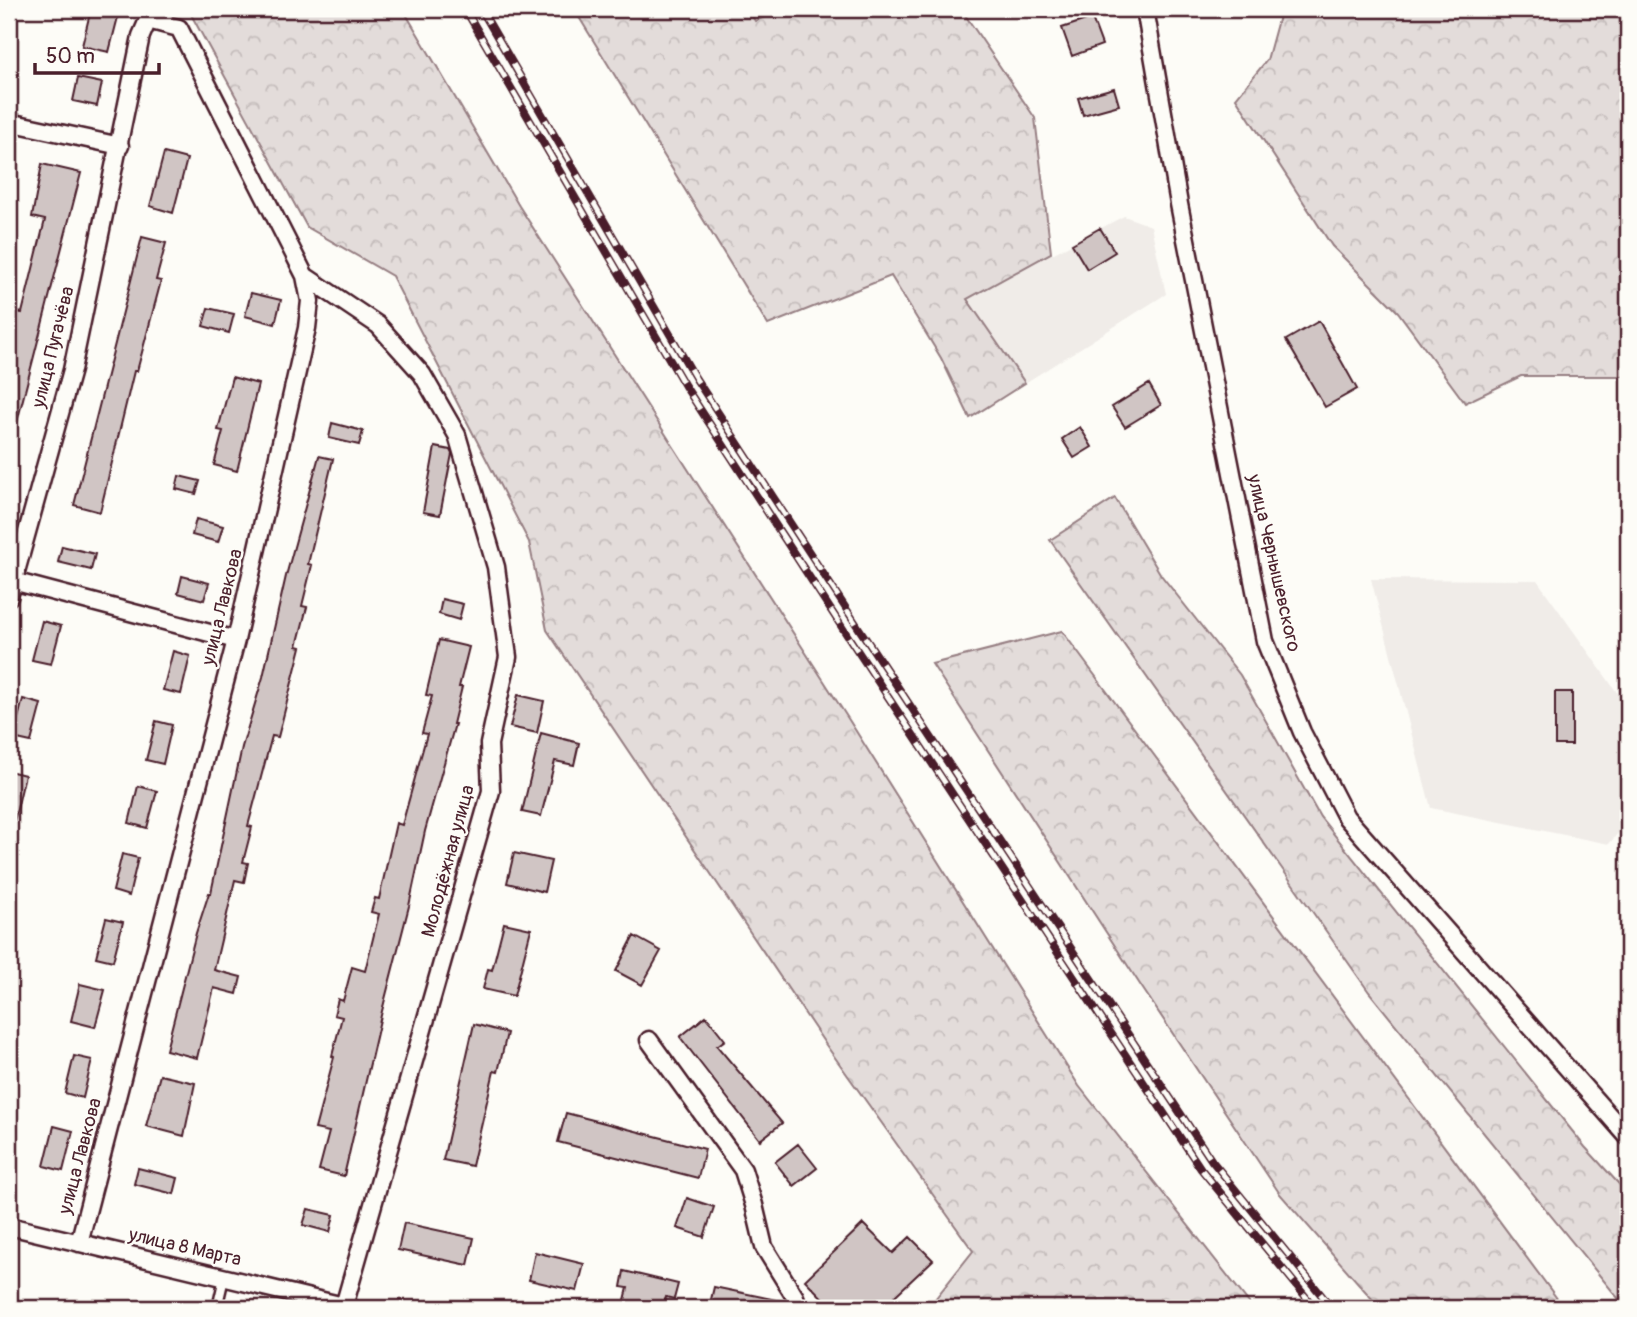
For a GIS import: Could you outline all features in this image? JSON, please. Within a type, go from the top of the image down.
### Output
[{"type":"street","name":"улица Лавкова","points":[[79,1244],[236,640],[307,328],[310,301],[305,276],[179,29],[167,24],[159,9]]},
{"type":"street","name":"улица Чернышевского","points":[[1146,9],[1179,204],[1265,641],[1302,732],[1346,817],[1628,1138]]},
{"type":"street","name":"улица Пугачёва","points":[[10,586],[72,370],[141,36],[148,20],[167,24]]},
{"type":"street","points":[[9,122],[120,146]]},
{"type":"street","name":"Молодёжная улица","points":[[305,276],[378,325],[422,374],[457,435],[496,568],[508,657],[489,744],[491,791],[348,1307]]},
{"type":"street","points":[[10,586],[236,640]]},
{"type":"street","points":[[649,1040],[743,1171],[764,1247],[799,1308]]},
{"type":"street","name":"улица 8 Марта","points":[[9,1226],[348,1307]]},
{"type":"lane","points":[[217,1308],[224,1278]]},
{"type":"shaded area","points":[[1124,216],[1151,226],[1166,294],[1025,383],[967,299]]},
{"type":"shaded area","points":[[1371,579],[1537,580],[1628,708],[1628,821],[1609,844],[1431,808]]},
{"type":"green space","points":[[188,9],[403,9],[519,206],[849,720],[1079,1086],[1253,1308],[928,1308],[973,1251],[826,1045],[547,630],[529,542],[392,276],[307,227]]},
{"type":"green space","points":[[574,9],[748,9],[755,21],[784,9],[961,9],[1035,118],[1051,253],[967,299],[1025,383],[970,418],[941,358],[891,276],[768,325]]},
{"type":"green space","points":[[1281,9],[1628,9],[1628,376],[1521,376],[1465,403],[1398,312],[1332,246],[1236,98],[1267,60]]},
{"type":"green space","points":[[1115,498],[1161,575],[1240,675],[1320,817],[1585,1147],[1628,1194],[1628,1308],[1369,992],[1050,540]]},
{"type":"green space","points":[[1062,631],[1564,1308],[1380,1308],[1280,1194],[932,664]]},
{"type":"building","points":[[91,9],[120,9],[109,52],[82,46]]},
{"type":"building","points":[[1092,18],[1102,45],[1072,56],[1062,28]]},
{"type":"building","points":[[78,78],[102,83],[97,106],[73,101]]},
{"type":"building","points":[[1114,88],[1119,105],[1083,115],[1078,98]]},
{"type":"building","points":[[164,153],[187,159],[173,213],[150,206]]},
{"type":"building","points":[[42,164],[81,173],[14,434],[9,434],[9,310],[22,313],[45,220],[32,217]]},
{"type":"building","points":[[1100,228],[1115,252],[1087,269],[1072,244]]},
{"type":"building","points":[[142,237],[166,243],[156,280],[161,281],[137,371],[134,371],[100,512],[74,505]]},
{"type":"building","points":[[251,293],[281,300],[275,324],[245,316]]},
{"type":"building","points":[[208,308],[234,314],[229,333],[203,326]]},
{"type":"building","points":[[1319,321],[1357,389],[1325,407],[1286,340]]},
{"type":"building","points":[[232,377],[258,384],[237,471],[214,465],[223,431],[218,430]]},
{"type":"building","points":[[1149,384],[1161,405],[1125,427],[1112,407]]},
{"type":"building","points":[[332,423],[363,431],[359,445],[329,438]]},
{"type":"building","points":[[1080,427],[1092,447],[1074,458],[1062,439]]},
{"type":"building","points":[[435,447],[450,450],[452,454],[440,515],[423,512]]},
{"type":"building","points":[[319,456],[333,459],[308,564],[312,565],[302,606],[307,607],[297,646],[301,647],[278,737],[272,736],[248,826],[252,827],[243,862],[248,863],[244,882],[235,880],[214,970],[241,977],[237,994],[214,988],[197,1058],[166,1050],[196,933],[211,893],[242,747],[263,677],[286,576]]},
{"type":"building","points":[[179,476],[200,481],[196,494],[176,489]]},
{"type":"building","points":[[196,519],[223,526],[218,542],[192,535]]},
{"type":"building","points":[[62,546],[95,554],[91,570],[58,562]]},
{"type":"building","points":[[182,576],[209,583],[204,600],[178,593]]},
{"type":"building","points":[[442,599],[463,604],[459,620],[439,614]]},
{"type":"building","points":[[42,621],[61,626],[51,664],[32,660]]},
{"type":"building","points":[[439,640],[469,647],[459,687],[462,687],[455,724],[425,831],[344,1176],[319,1170],[329,1132],[315,1129],[342,1017],[334,1015],[338,999],[343,1001],[352,967],[365,971],[379,914],[371,912],[375,898],[379,899],[396,823],[402,825],[427,734],[422,733],[432,696],[426,695]]},
{"type":"building","points":[[173,651],[190,656],[181,694],[163,690]]},
{"type":"building","points":[[1555,692],[1572,692],[1572,745],[1555,745]]},
{"type":"building","points":[[518,695],[544,701],[537,733],[510,727]]},
{"type":"building","points":[[23,699],[41,704],[31,742],[13,738]]},
{"type":"building","points":[[156,721],[172,725],[163,764],[146,760]]},
{"type":"building","points":[[541,733],[579,743],[574,765],[555,761],[541,816],[522,812]]},
{"type":"building","points":[[9,771],[25,775],[14,822],[9,822]]},
{"type":"building","points":[[138,786],[157,791],[147,828],[129,823]]},
{"type":"building","points":[[514,853],[551,861],[544,892],[507,883]]},
{"type":"building","points":[[122,854],[138,858],[129,896],[113,891]]},
{"type":"building","points":[[106,918],[123,922],[113,961],[96,957]]},
{"type":"building","points":[[504,923],[531,929],[514,996],[483,989],[488,969],[492,970]]},
{"type":"building","points":[[634,936],[661,951],[642,985],[616,971]]},
{"type":"building","points":[[80,984],[105,990],[95,1027],[71,1021]]},
{"type":"building","points":[[706,1016],[725,1040],[717,1046],[782,1123],[760,1140],[680,1037]]},
{"type":"building","points":[[474,1024],[507,1033],[498,1072],[494,1071],[472,1166],[443,1160]]},
{"type":"building","points":[[74,1056],[92,1060],[83,1098],[65,1093]]},
{"type":"building","points":[[160,1075],[195,1083],[184,1136],[146,1126]]},
{"type":"building","points":[[566,1113],[705,1149],[698,1178],[558,1142]]},
{"type":"building","points":[[54,1126],[73,1131],[63,1171],[44,1166]]},
{"type":"building","points":[[798,1144],[817,1168],[794,1186],[775,1162]]},
{"type":"building","points":[[138,1168],[178,1178],[174,1194],[134,1184]]},
{"type":"building","points":[[687,1198],[714,1207],[704,1237],[677,1228]]},
{"type":"building","points":[[308,1209],[334,1215],[330,1232],[303,1225]]},
{"type":"building","points":[[404,1223],[474,1238],[468,1265],[398,1250]]},
{"type":"building","points":[[863,1224],[893,1253],[910,1237],[933,1260],[882,1308],[832,1308],[805,1280]]},
{"type":"building","points":[[535,1252],[584,1264],[577,1291],[529,1280]]},
{"type":"building","points":[[624,1271],[678,1284],[674,1299],[666,1297],[663,1308],[624,1304],[628,1288],[621,1287]]},
{"type":"building","points":[[714,1287],[786,1302],[787,1308],[709,1308]]},
{"type":"railway","points":[[465,9],[685,386],[849,638],[1201,1169],[1315,1308]]},
{"type":"railway","points":[[481,9],[696,379],[860,630],[1212,1161],[1332,1308]]}]
